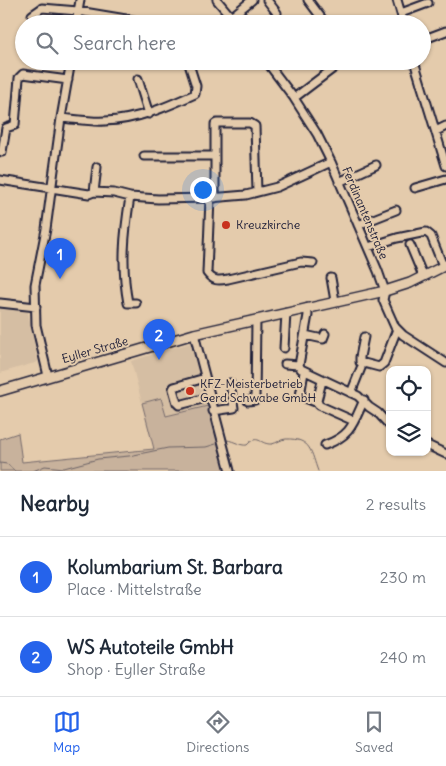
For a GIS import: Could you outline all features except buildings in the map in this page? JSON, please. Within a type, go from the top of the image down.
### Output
[{"type":"main road","name":"Eyller Straße","points":[[0,391],[194,334],[385,291],[410,283],[445,265]]},
{"type":"street","points":[[77,15],[80,0]]},
{"type":"street","points":[[217,0],[229,15]]},
{"type":"street","points":[[233,15],[252,0]]},
{"type":"street","points":[[267,0],[277,13]]},
{"type":"street","points":[[308,0],[319,15]]},
{"type":"street","points":[[397,0],[402,15]]},
{"type":"street","points":[[401,12],[428,3]]},
{"type":"street","points":[[32,15],[42,8],[102,15]]},
{"type":"street","points":[[431,37],[446,31]]},
{"type":"street","points":[[48,376],[36,325],[35,285],[46,229],[70,70]]},
{"type":"street","points":[[61,118],[104,121],[149,114],[195,94],[196,86],[191,70]]},
{"type":"street","name":"Ferdinantenstraße","points":[[273,70],[294,98],[317,134],[331,162],[385,291],[383,300],[397,329],[403,335],[446,363]]},
{"type":"street","points":[[294,98],[331,70]]},
{"type":"street","points":[[417,70],[446,166]]},
{"type":"street","points":[[2,152],[6,128],[15,125],[19,78],[23,74],[68,80]]},
{"type":"street","points":[[138,79],[149,114]]},
{"type":"street","points":[[257,192],[255,126],[250,123],[215,124],[207,273],[217,281],[301,262],[313,263]]},
{"type":"street","points":[[436,131],[446,126]]},
{"type":"street","points":[[144,156],[214,156]]},
{"type":"street","points":[[2,183],[130,197],[212,198],[246,195],[276,187],[331,162]]},
{"type":"street","points":[[340,182],[376,165]]},
{"type":"street","points":[[94,192],[97,167]]},
{"type":"street","points":[[415,188],[446,179]]},
{"type":"street","points":[[130,197],[123,257],[128,303],[136,303]]},
{"type":"street","points":[[358,225],[396,210]]},
{"type":"street","points":[[368,248],[397,238],[426,232],[445,265]]},
{"type":"street","points":[[410,246],[423,276]]},
{"type":"street","points":[[331,278],[336,301]]},
{"type":"street","points":[[0,303],[36,307]]},
{"type":"street","points":[[307,308],[308,315],[299,365],[304,372],[364,400],[386,422]]},
{"type":"street","points":[[284,348],[286,313]]},
{"type":"street","points":[[248,401],[255,400],[256,320]]},
{"type":"street","points":[[364,337],[360,362],[379,367],[384,364],[397,329]]},
{"type":"street","points":[[194,334],[230,471]]},
{"type":"street","points":[[304,335],[323,339],[325,334]]},
{"type":"street","points":[[285,364],[299,365]]},
{"type":"street","points":[[351,393],[361,368]]},
{"type":"street","points":[[304,372],[300,396],[354,421]]},
{"type":"street","points":[[205,378],[174,387],[173,389],[177,404],[179,405],[210,397]]},
{"type":"street","points":[[318,403],[322,381]]},
{"type":"street","points":[[213,411],[234,408],[230,383]]},
{"type":"street","points":[[325,445],[339,440],[349,432],[364,400]]},
{"type":"street","points":[[431,447],[446,454]]},
{"type":"shaded area","points":[[0,307],[28,312],[38,362],[0,373]]},
{"type":"shaded area","points":[[190,343],[212,405],[166,416],[161,399],[142,403],[131,361]]},
{"type":"shaded area","points":[[161,398],[166,416],[212,405],[230,471],[0,471],[0,439],[18,433],[22,462],[154,449],[142,403]]},
{"type":"waterway","points":[[227,440],[244,445],[254,440],[268,444],[284,439],[301,441],[306,444],[312,453],[318,471]]},
{"type":"waterway","points":[[33,471],[45,466],[64,468],[98,459],[129,456],[168,448],[206,447],[216,444]]},
{"type":"waterway","points":[[0,463],[7,464],[15,471]]},
{"type":"place","name":"Kreuzkirche","points":[[226,225]]},
{"type":"place","name":"Kolumbarium St. Barbara","points":[[60,279]]},
{"type":"place","name":"WS Autoteile GmbH","points":[[159,360]]},
{"type":"place","name":"KFZ-Meisterbetrieb Gerd Schwabe GmbH","points":[[190,391]]}]
